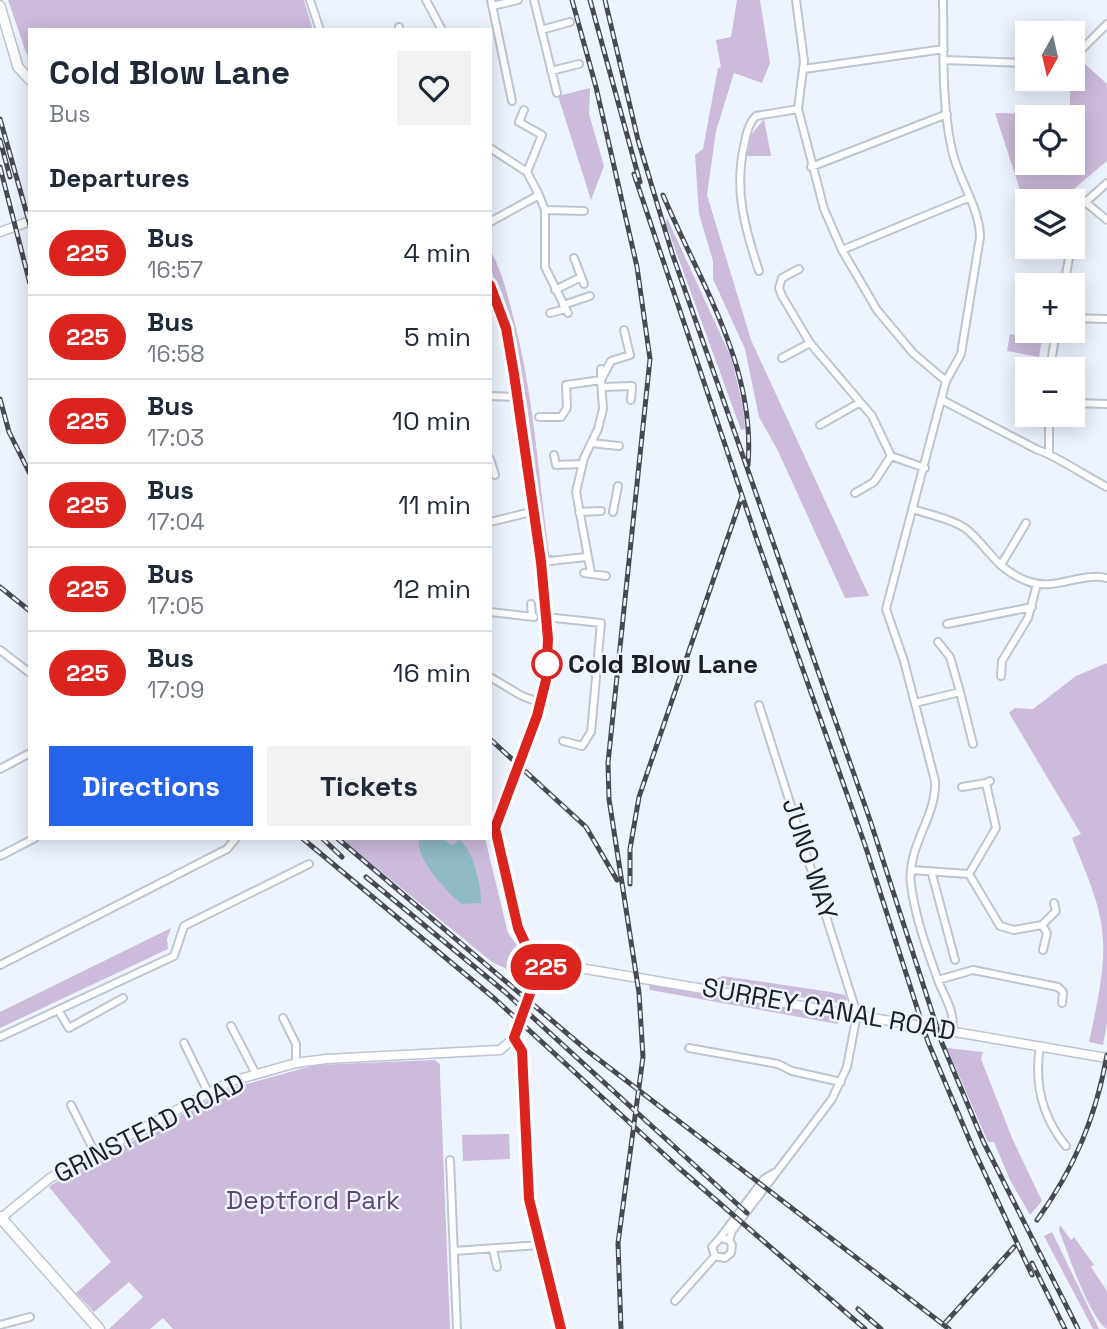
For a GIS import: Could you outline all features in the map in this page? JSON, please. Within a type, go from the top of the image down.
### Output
[{"type":"main road","points":[[0,6],[19,67],[28,78]]},
{"type":"main road","points":[[492,290],[506,328],[535,512],[546,617],[546,680],[541,703],[522,762],[493,819],[518,928],[526,945],[550,973],[532,988],[514,1038],[522,1051],[529,1199],[561,1329]]},
{"type":"main road","points":[[1,1217],[99,1329]]},
{"type":"street","points":[[310,0],[319,28]]},
{"type":"street","points":[[426,0],[441,28]]},
{"type":"street","points":[[512,102],[491,3],[518,0]]},
{"type":"street","points":[[534,0],[557,93]]},
{"type":"street","points":[[796,0],[804,69],[798,108],[811,167],[824,209],[842,250],[877,310],[902,341],[946,381]]},
{"type":"street","points":[[943,0],[947,114],[954,159],[980,237],[961,354],[946,381],[886,609],[915,703],[935,781],[936,796],[914,850],[911,870],[913,893],[938,980],[952,1013],[953,1031]]},
{"type":"street","points":[[541,30],[570,22]]},
{"type":"street","points":[[1085,46],[1107,24]]},
{"type":"street","points":[[804,69],[944,49]]},
{"type":"street","points":[[945,60],[1015,63]]},
{"type":"street","points":[[551,71],[579,64]]},
{"type":"street","points":[[759,271],[743,219],[739,190],[746,133],[756,116],[798,108]]},
{"type":"street","points":[[524,110],[519,122],[542,135],[527,172]]},
{"type":"street","points":[[811,167],[947,114]]},
{"type":"street","points":[[492,149],[527,172],[539,195],[544,210],[545,267],[566,309]]},
{"type":"street","points":[[1085,200],[1107,183]]},
{"type":"street","points":[[492,221],[539,195]]},
{"type":"street","points":[[842,250],[968,198]]},
{"type":"street","points":[[544,210],[581,211],[578,200]]},
{"type":"street","points":[[1085,202],[1107,219]]},
{"type":"street","points":[[0,232],[28,222]]},
{"type":"street","points":[[555,290],[583,280],[574,258]]},
{"type":"street","points":[[799,269],[785,275],[779,288],[810,343],[872,416],[891,456],[925,468]]},
{"type":"street","points":[[550,313],[566,309],[590,296]]},
{"type":"street","points":[[1085,318],[1107,319]]},
{"type":"street","points":[[602,383],[611,360],[630,355],[624,330]]},
{"type":"street","points":[[782,358],[810,343]]},
{"type":"street","points":[[601,369],[603,409],[582,464],[576,492],[584,531],[588,572],[606,576]]},
{"type":"street","points":[[539,417],[561,417],[567,408],[564,377]]},
{"type":"street","points":[[566,385],[602,383],[632,386],[631,400]]},
{"type":"street","points":[[492,396],[517,397]]},
{"type":"street","points":[[942,400],[1038,450],[1049,452],[1059,462],[1107,487]]},
{"type":"street","points":[[820,425],[859,403]]},
{"type":"street","points":[[1085,403],[1107,404]]},
{"type":"street","points":[[1049,427],[1049,452]]},
{"type":"street","points":[[592,443],[619,446]]},
{"type":"street","points":[[554,455],[558,475]]},
{"type":"street","points":[[856,493],[874,482],[891,456]]},
{"type":"street","points":[[556,465],[582,464]]},
{"type":"street","points":[[492,465],[495,475]]},
{"type":"street","points":[[613,512],[618,486]]},
{"type":"street","points":[[913,509],[966,529],[1001,565],[1018,577],[1037,584],[1057,584],[1087,575],[1107,578]]},
{"type":"street","points":[[579,512],[601,511]]},
{"type":"street","points":[[492,522],[535,512]]},
{"type":"street","points":[[1001,565],[1026,523]]},
{"type":"street","points":[[541,562],[586,557]]},
{"type":"street","points":[[1001,676],[1002,661],[1032,607],[1037,584]]},
{"type":"street","points":[[492,612],[533,617],[531,604]]},
{"type":"street","points":[[947,624],[1032,607]]},
{"type":"street","points":[[546,617],[601,623],[591,732],[582,746],[563,741]]},
{"type":"street","points":[[938,642],[950,657],[973,744]]},
{"type":"street","points":[[0,650],[28,671]]},
{"type":"street","points":[[492,678],[522,696],[541,703]]},
{"type":"street","points":[[915,703],[960,692]]},
{"type":"street","name":"JUNO WAY","points":[[759,705],[858,1014]]},
{"type":"street","points":[[0,769],[28,754]]},
{"type":"street","points":[[962,787],[988,782],[996,828],[969,874]]},
{"type":"street","points":[[0,856],[31,840]]},
{"type":"street","points":[[0,965],[227,849],[235,840]]},
{"type":"street","points":[[0,1037],[174,956],[184,926],[309,864]]},
{"type":"street","points":[[911,870],[969,874]]},
{"type":"street","points":[[932,873],[955,960]]},
{"type":"street","points":[[969,874],[1000,926],[1013,930],[1042,925],[1056,911],[1054,903]]},
{"type":"street","points":[[1042,925],[1047,933],[1043,950]]},
{"type":"street","name":"SURREY CANAL ROAD","points":[[550,973],[580,968],[1107,1058]]},
{"type":"street","points":[[938,980],[973,970],[1058,987],[1063,992],[1062,1003]]},
{"type":"street","points":[[58,1010],[69,1028],[123,998]]},
{"type":"street","points":[[715,1256],[712,1247],[717,1239],[764,1179],[774,1173],[824,1111],[841,1082],[858,1014]]},
{"type":"street","points":[[284,1018],[296,1044],[296,1063]]},
{"type":"street","points":[[230,1026],[256,1074]]},
{"type":"street","name":"GRINSTEAD ROAD","points":[[1,1217],[43,1183],[95,1153],[208,1092],[256,1074],[296,1063],[364,1056],[484,1053],[500,1050],[514,1038]]},
{"type":"street","points":[[184,1043],[208,1092]]},
{"type":"street","points":[[1040,1046],[1037,1084],[1052,1128],[1066,1146]]},
{"type":"street","points":[[689,1048],[779,1064],[792,1071],[841,1082]]},
{"type":"street","points":[[71,1105],[95,1153]]},
{"type":"street","points":[[450,1160],[457,1329]]},
{"type":"street","points":[[715,1256],[725,1258],[731,1253],[729,1240],[732,1231],[771,1183],[774,1173]]},
{"type":"street","points":[[717,1239],[729,1240]]},
{"type":"street","points":[[454,1251],[540,1245]]},
{"type":"street","points":[[494,1250],[497,1267]]},
{"type":"street","points":[[675,1301],[715,1256]]},
{"type":"street","points":[[0,1325],[30,1317]]},
{"type":"green space","points":[[8,0],[304,0],[312,28],[28,28],[28,58]]},
{"type":"green space","points":[[737,0],[760,0],[770,63],[762,83],[734,73],[716,131],[707,195],[751,340],[869,596],[845,598],[778,451],[759,417],[745,349],[713,279],[713,261],[699,214],[695,155],[703,149],[718,68],[721,67],[716,40],[731,37]]},
{"type":"green space","points":[[1085,64],[1107,84],[1107,161],[1075,189],[1020,189],[1015,175],[1085,175],[1085,105],[1070,105],[1070,91],[1085,91]]},
{"type":"green space","points":[[590,88],[589,114],[604,166],[591,200],[558,96]]},
{"type":"green space","points":[[995,113],[1015,114],[1015,175]]},
{"type":"green space","points":[[764,119],[771,156],[747,156],[751,135]]},
{"type":"green space","points":[[667,218],[731,357],[743,406],[745,429],[741,430],[666,224]]},
{"type":"green space","points":[[492,254],[504,282],[520,345],[531,404],[549,554],[554,556],[547,556],[545,552],[521,369],[512,331],[493,274]]},
{"type":"green space","points":[[1010,334],[1015,335],[1015,343],[1041,343],[1039,357],[1007,351]]},
{"type":"green space","points":[[1107,663],[1107,1023],[1103,1045],[1089,1042],[1101,979],[1103,941],[1096,902],[1072,838],[1081,834],[1009,713],[1015,708],[1033,709],[1076,676]]},
{"type":"green space","points":[[342,840],[485,840],[508,933],[524,955],[532,974],[528,979],[492,962]]},
{"type":"green space","points":[[171,928],[167,939],[168,949],[0,1028],[0,1012]]},
{"type":"green space","points":[[723,976],[831,992],[845,995],[847,999],[843,1004],[706,982]]},
{"type":"green space","points":[[649,985],[840,1017],[838,1024],[650,990]]},
{"type":"green space","points":[[947,1048],[983,1052],[981,1059],[1012,1138],[1042,1201],[1030,1215],[1010,1180],[994,1142],[988,1142]]},
{"type":"green space","name":"Deptford Park","points":[[435,1060],[440,1064],[450,1329],[173,1329],[163,1318],[150,1329],[109,1329],[143,1297],[129,1282],[94,1312],[76,1293],[111,1262],[49,1187],[53,1184],[229,1089],[315,1065]]},
{"type":"green space","points":[[509,1134],[510,1159],[463,1161],[462,1135]]},
{"type":"green space","points":[[1060,1225],[1071,1240],[1074,1237],[1094,1265],[1091,1267],[1107,1291],[1107,1329],[1086,1298],[1059,1230]]},
{"type":"green space","points":[[1052,1232],[1099,1329],[1093,1329],[1044,1236]]},
{"type":"water","points":[[419,840],[444,840],[453,845],[459,840],[464,844],[476,869],[481,903],[461,904],[427,866],[419,848]]},
{"type":"railway","points":[[572,0],[596,87],[637,267],[650,359],[608,763],[609,799],[639,993],[643,1057],[618,1243],[621,1329]]},
{"type":"railway","points":[[590,0],[640,182]]},
{"type":"railway","points":[[605,0],[638,140],[672,253],[870,820],[942,1043],[983,1141],[1078,1329]]},
{"type":"railway","points":[[0,119],[28,218]]},
{"type":"railway","points":[[0,140],[10,177]]},
{"type":"railway","points":[[0,167],[28,276]]},
{"type":"railway","points":[[634,174],[757,540],[865,845],[928,1042],[972,1146],[1032,1275]]},
{"type":"railway","points":[[663,195],[708,293],[734,359],[743,393],[748,429],[748,465]]},
{"type":"railway","points":[[0,399],[9,432],[28,470]]},
{"type":"railway","points":[[630,884],[630,849],[639,797],[742,496]]},
{"type":"railway","points":[[0,587],[28,609]]},
{"type":"railway","points":[[492,741],[586,827],[617,880]]},
{"type":"railway","points":[[304,840],[495,999],[679,1168],[865,1329]]},
{"type":"railway","points":[[324,840],[342,857]]},
{"type":"railway","points":[[339,840],[589,1052],[949,1329]]},
{"type":"railway","points":[[366,877],[505,992],[747,1213]]},
{"type":"railway","points":[[1037,1220],[1073,1162],[1082,1142],[1097,1100],[1107,1055]]},
{"type":"railway","points":[[945,1323],[1014,1247]]},
{"type":"railway","points":[[1032,1263],[1065,1329]]},
{"type":"railway","points":[[858,1309],[881,1329]]},
{"type":"bus line","name":"225","points":[[492,290],[506,328],[514,374],[535,512],[548,639],[546,680],[537,716],[522,762],[495,822],[495,833],[518,928],[526,945],[550,973],[542,977],[527,996],[514,1038],[522,1051],[529,1199],[561,1329]]},
{"type":"place","name":"Cold Blow Lane","points":[[547,664]]}]
